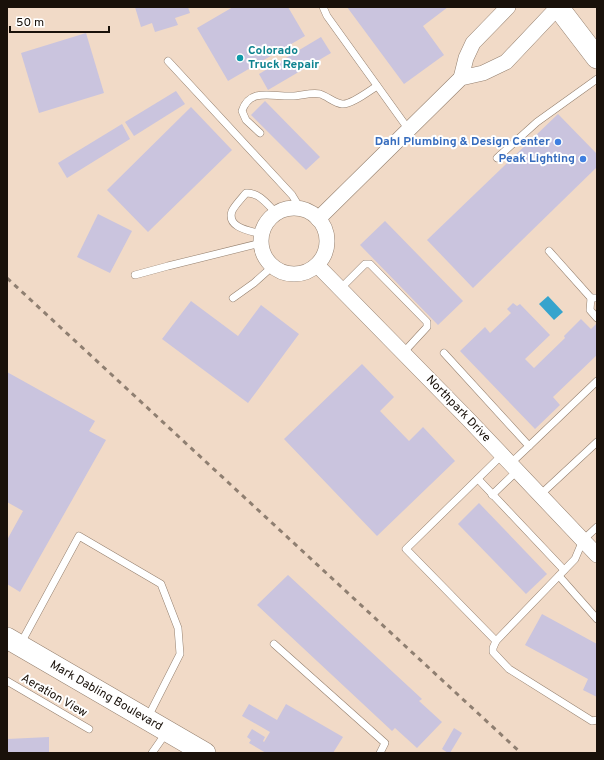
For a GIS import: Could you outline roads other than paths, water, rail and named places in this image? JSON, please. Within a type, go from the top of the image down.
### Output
[{"type":"street","points":[[462,78],[466,58],[473,43],[508,7]]},
{"type":"street","points":[[318,219],[462,78],[483,73],[506,62],[558,7],[597,58]]},
{"type":"street","points":[[288,208],[300,208],[314,215],[322,223],[326,231],[327,245],[322,259],[317,265],[307,272],[294,274],[281,272],[268,262],[263,253],[261,238],[266,223],[276,213],[288,208]]},
{"type":"street","name":"Northpark Drive","points":[[317,265],[597,555]]},
{"type":"street","name":"Mark Dabling Boulevard","points":[[13,642],[205,753]]},
{"type":"lane","points":[[323,7],[327,16],[409,130]]},
{"type":"lane","points":[[168,62],[292,195],[300,208]]},
{"type":"lane","points":[[497,158],[537,122],[597,79]]},
{"type":"lane","points":[[260,133],[246,120],[242,111],[244,104],[251,98],[260,95],[293,96],[319,94],[342,104],[351,102],[377,86]]},
{"type":"lane","points":[[261,238],[239,228],[234,224],[231,216],[233,210],[246,193],[252,192],[257,194],[276,213]]},
{"type":"lane","points":[[135,276],[261,238]]},
{"type":"lane","points":[[549,252],[594,298],[590,310],[597,318]]},
{"type":"lane","points":[[340,289],[365,264],[370,264],[427,322],[427,327],[403,353]]},
{"type":"lane","points":[[233,298],[254,283],[273,266]]},
{"type":"lane","points":[[444,353],[529,446]]},
{"type":"lane","points":[[496,641],[406,549],[478,479],[509,463],[597,382]]},
{"type":"lane","points":[[540,495],[597,442]]},
{"type":"lane","points":[[492,495],[509,463]]},
{"type":"lane","points":[[478,479],[562,573],[597,619]]},
{"type":"lane","points":[[597,527],[582,540],[575,559],[496,641],[493,652],[509,669],[592,721],[597,720]]},
{"type":"lane","points":[[13,642],[79,536],[161,584],[178,628],[180,654],[146,719]]},
{"type":"lane","points":[[274,644],[385,743],[380,753]]},
{"type":"lane","name":"Aeration View","points":[[7,681],[90,729]]},
{"type":"lane","points":[[152,753],[167,731]]},
{"type":"water","points":[[548,296],[563,312],[554,320],[539,304]]},
{"type":"railway","points":[[7,278],[521,753]]},
{"type":"place","name":"Colorado Truck Repair","points":[[240,58]]},
{"type":"place","name":"Dahl Plumbing & Design Center","points":[[558,142]]},
{"type":"place","name":"Peak Lighting","points":[[583,159]]}]
